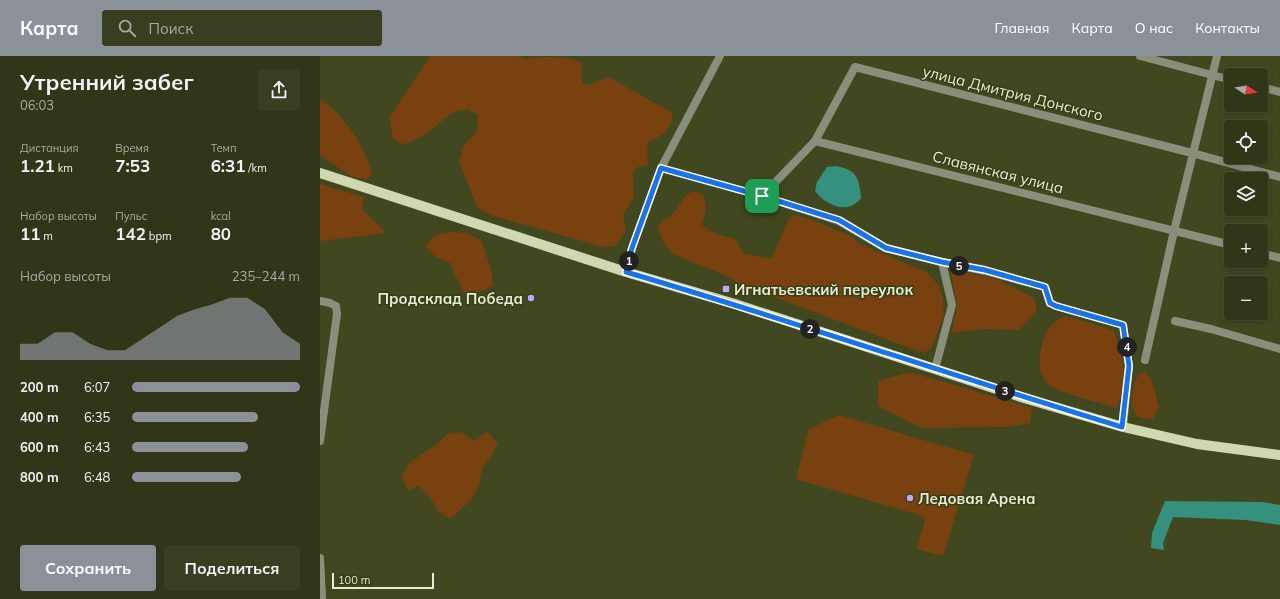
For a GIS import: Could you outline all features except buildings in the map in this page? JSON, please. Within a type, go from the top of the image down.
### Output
[{"type":"main road","points":[[320,173],[626,272],[752,310],[1122,427],[1197,444],[1280,455]]},
{"type":"street","points":[[626,272],[632,248],[661,168],[720,56]]},
{"type":"street","points":[[1140,56],[1224,78]]},
{"type":"street","points":[[1145,360],[1192,152],[1217,56]]},
{"type":"street","name":"улица Дмитрия Донского","points":[[762,196],[815,140],[855,67],[1192,152],[1280,177]]},
{"type":"street","points":[[1268,89],[1280,92]]},
{"type":"street","name":"Славянская улица","points":[[815,140],[1224,243]]},
{"type":"street","points":[[661,168],[762,196],[839,220],[886,248],[942,262],[985,270],[1045,287],[1050,303],[1056,306],[1123,325],[1129,366],[1122,427]]},
{"type":"street","points":[[1268,255],[1280,258]]},
{"type":"street","points":[[935,369],[952,305],[942,262]]},
{"type":"street","points":[[320,301],[336,306],[338,314],[320,441]]},
{"type":"street","points":[[1175,321],[1211,329],[1280,349]]},
{"type":"street","points":[[320,558],[322,599]]},
{"type":"shaded area","points":[[430,56],[517,56],[526,59],[554,57],[575,60],[581,62],[582,83],[589,85],[609,77],[671,112],[673,120],[665,133],[648,143],[647,165],[638,167],[633,172],[634,197],[623,214],[626,230],[616,246],[603,247],[490,215],[477,207],[459,161],[464,145],[477,131],[478,116],[468,109],[453,112],[426,134],[404,145],[393,138],[389,118]]},
{"type":"shaded area","points":[[320,99],[337,113],[360,143],[370,165],[372,175],[367,179],[352,177],[320,155]]},
{"type":"shaded area","points":[[320,184],[364,197],[362,209],[386,233],[320,241]]},
{"type":"shaded area","points":[[694,191],[704,196],[706,209],[702,225],[717,234],[733,238],[738,242],[743,253],[771,259],[789,219],[793,215],[809,219],[849,235],[862,245],[927,272],[939,286],[943,299],[944,315],[932,347],[924,353],[907,347],[764,293],[752,291],[729,277],[673,254],[662,240],[658,228],[663,221],[675,212],[684,198],[689,193]]},
{"type":"shaded area","points":[[451,232],[467,233],[481,240],[491,269],[493,285],[479,293],[463,292],[450,263],[436,257],[425,246],[436,235]]},
{"type":"shaded area","points":[[950,269],[1000,280],[1035,299],[1037,312],[1019,330],[983,329],[952,333],[957,305]]},
{"type":"shaded area","points":[[1066,316],[1113,330],[1120,349],[1124,369],[1123,389],[1116,408],[1069,394],[1049,385],[1045,381],[1040,366],[1040,355],[1045,335],[1056,321]]},
{"type":"shaded area","points":[[910,372],[1032,408],[1030,423],[1008,427],[922,428],[878,406],[878,381]]},
{"type":"shaded area","points":[[1145,372],[1152,381],[1159,407],[1152,420],[1138,417],[1131,406],[1134,384],[1139,373]]},
{"type":"shaded area","name":"Ледовая Арена","points":[[839,415],[974,455],[943,556],[917,549],[925,520],[922,516],[796,479],[809,429]]},
{"type":"shaded area","points":[[462,432],[474,441],[488,432],[498,444],[482,470],[479,485],[472,499],[450,519],[437,510],[430,497],[418,486],[408,491],[402,477],[409,463],[436,445],[447,434]]},
{"type":"water","points":[[836,166],[853,173],[858,180],[861,198],[850,206],[844,207],[831,204],[825,201],[815,191],[817,182],[827,167]]},
{"type":"water","points":[[1165,501],[1263,502],[1280,505],[1280,525],[1246,520],[1173,517],[1163,543],[1164,550],[1151,548],[1152,533]]},
{"type":"place","name":"Игнатьевский переулок","points":[[726,289]]},
{"type":"place","name":"Продсклад Победа","points":[[531,298]]},
{"type":"place","name":"Ледовая Арена","points":[[910,498]]},
{"type":"route","points":[[661,168],[762,196],[839,220],[886,248],[942,262],[985,270],[1045,287],[1050,303],[1056,306],[1123,325],[1129,366],[1122,427],[1024,398],[735,304],[626,272],[632,248],[661,168]]}]
